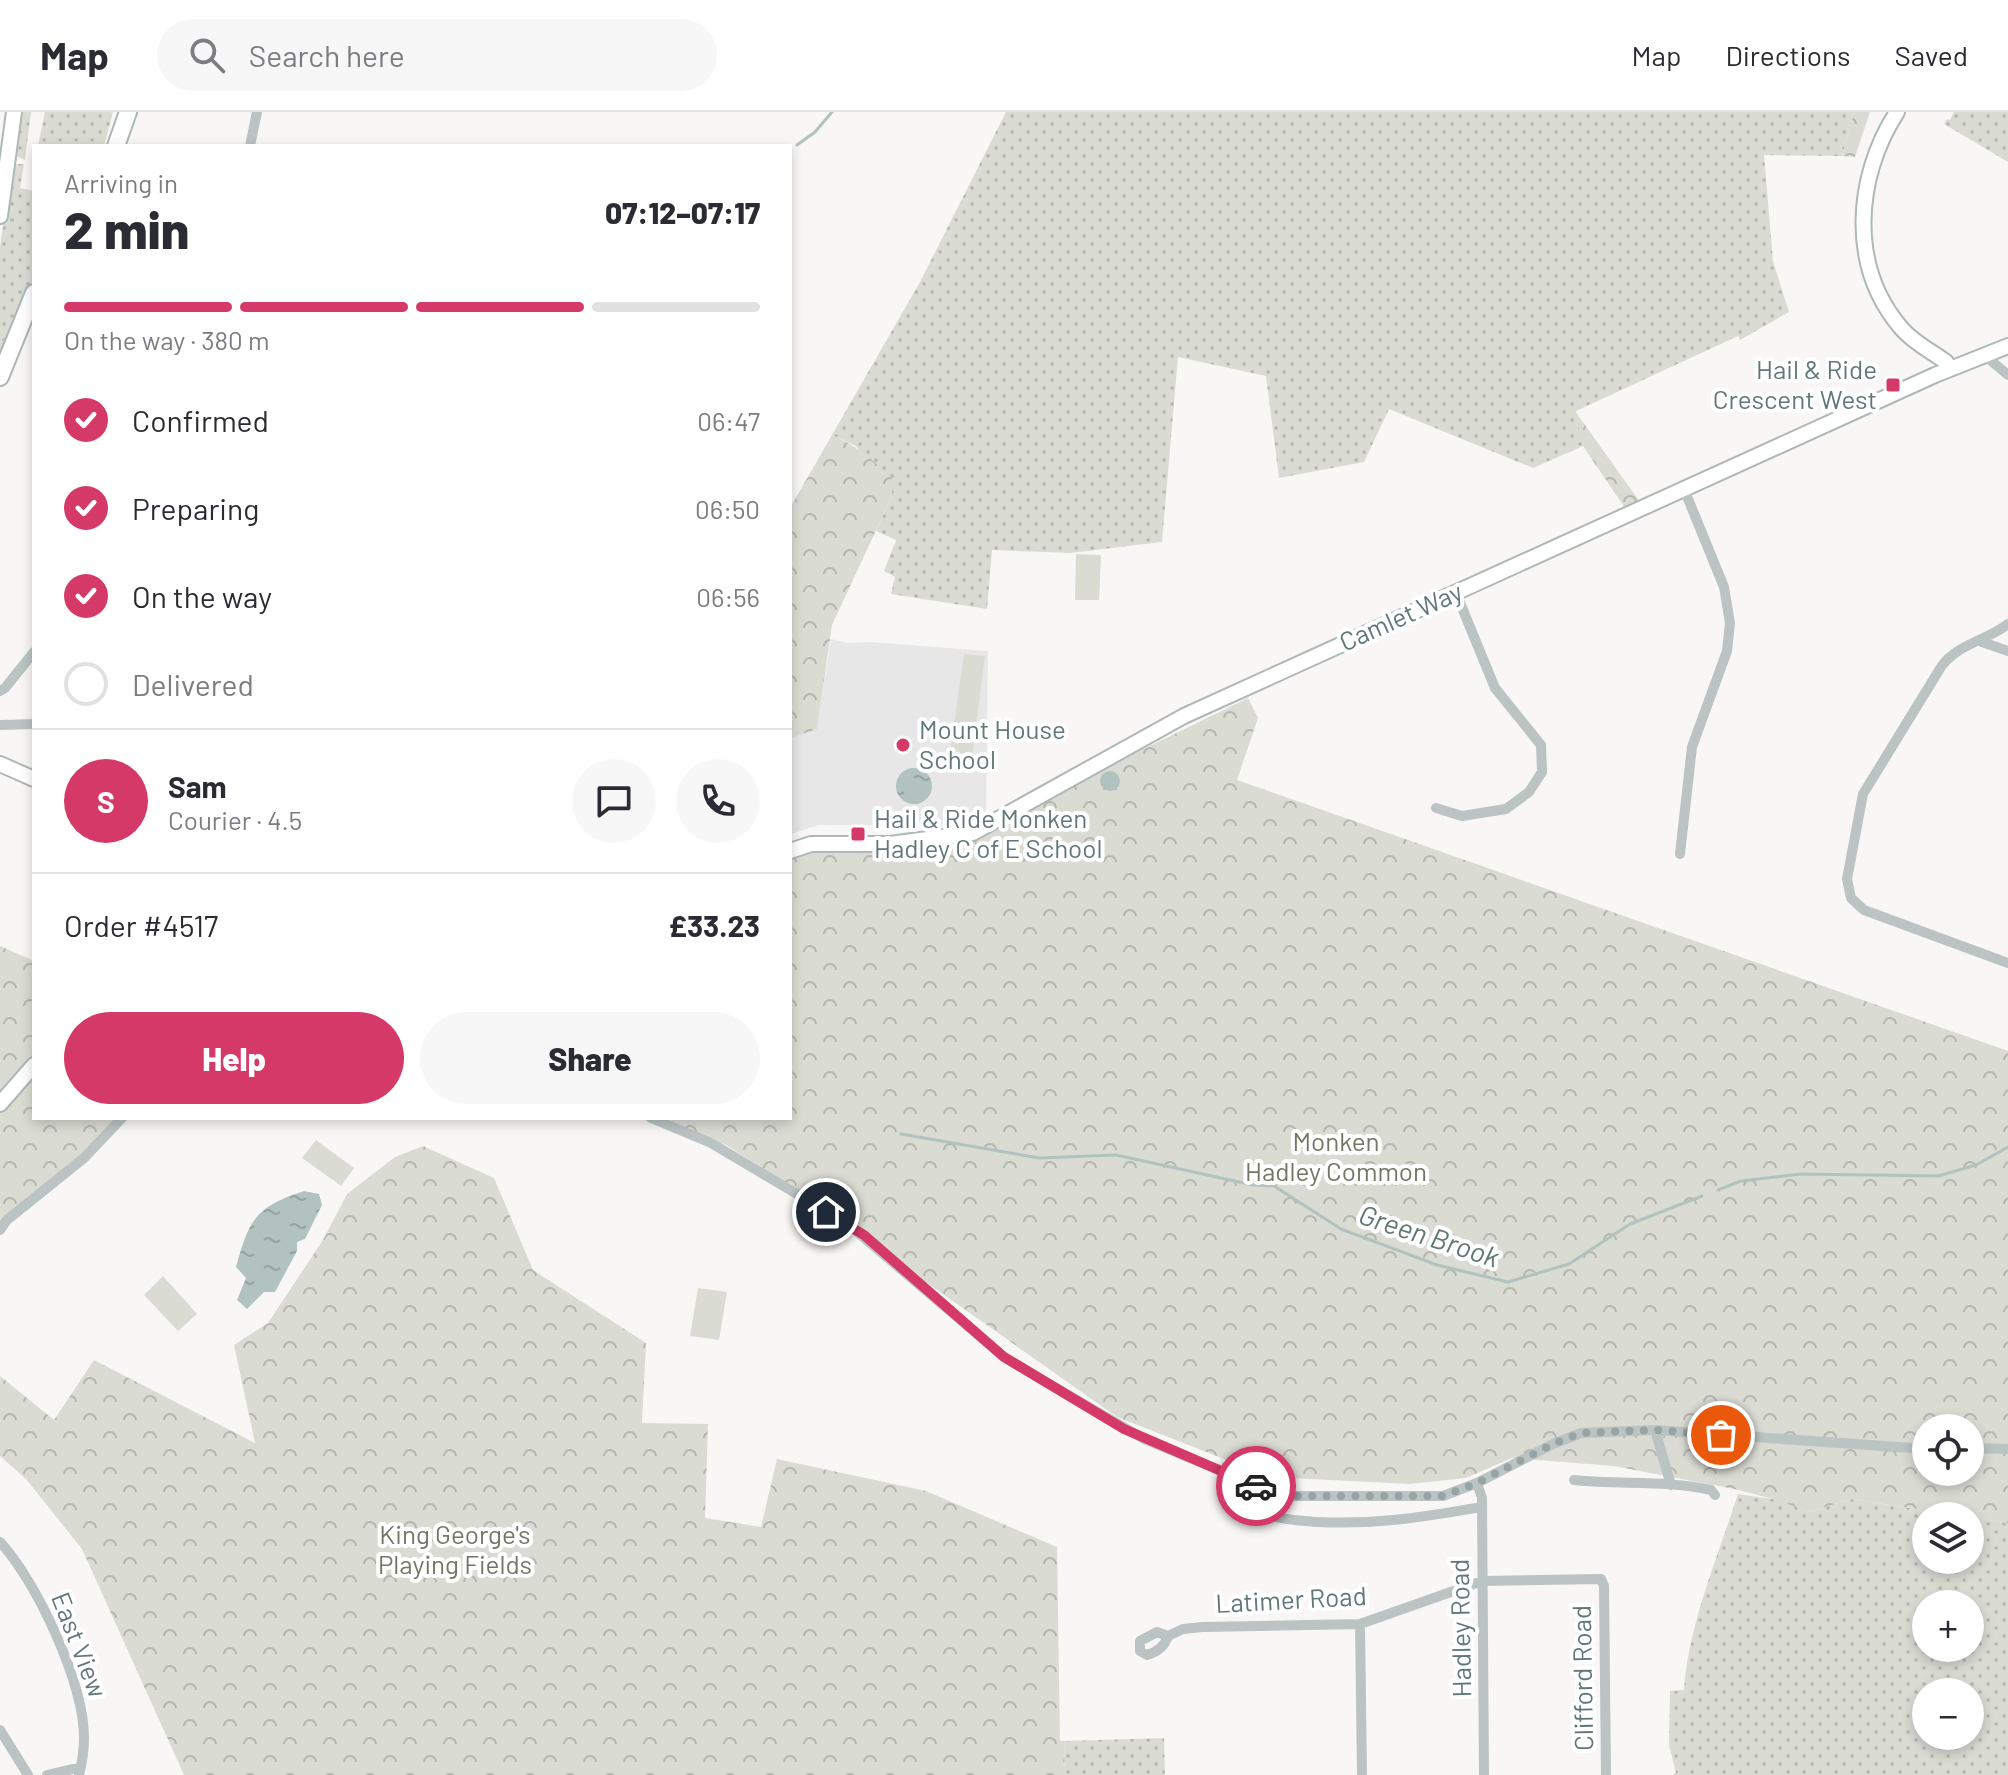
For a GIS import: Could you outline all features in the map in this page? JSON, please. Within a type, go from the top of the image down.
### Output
[{"type":"main road","points":[[117,144],[128,112]]},
{"type":"main road","points":[[0,377],[32,298]]},
{"type":"street","points":[[0,216],[14,112]]},
{"type":"street","points":[[250,144],[257,112]]},
{"type":"street","points":[[1897,112],[1875,153],[1866,185],[1862,215],[1865,249],[1874,282],[1888,311],[1904,332],[1946,362],[1949,368]]},
{"type":"street","name":"Camlet Way","points":[[792,850],[811,844],[890,844],[973,833],[1184,716],[1949,368],[2008,346]]},
{"type":"street","points":[[1984,355],[2008,375]]},
{"type":"street","points":[[1680,854],[1692,747],[1727,651],[1730,623],[1724,587],[1684,489]]},
{"type":"street","points":[[1436,808],[1462,816],[1506,809],[1529,792],[1542,772],[1541,745],[1495,688],[1456,593]]},
{"type":"street","points":[[2008,624],[1979,641],[1955,650],[1949,656],[1869,780],[1859,808],[1847,890],[1864,910],[2008,963]]},
{"type":"street","points":[[1979,641],[2008,651]]},
{"type":"street","points":[[0,691],[32,654]]},
{"type":"street","points":[[0,725],[32,724]]},
{"type":"street","points":[[0,764],[32,778]]},
{"type":"street","points":[[0,1104],[32,1067]]},
{"type":"street","points":[[0,1230],[7,1220],[84,1158],[120,1120]]},
{"type":"street","points":[[655,1120],[729,1153],[849,1225],[1015,1364],[1124,1429],[1250,1484],[1292,1496],[1443,1496],[1581,1433],[1655,1430],[1912,1448]]},
{"type":"street","points":[[1655,1430],[1671,1485]]},
{"type":"street","points":[[1984,1448],[2008,1449]]},
{"type":"street","points":[[1574,1480],[1671,1485],[1711,1490],[1715,1495]]},
{"type":"street","name":"Hadley Road","points":[[1477,1483],[1481,1490],[1482,1507],[1484,1775]]},
{"type":"street","points":[[1250,1484],[1252,1506],[1264,1514],[1292,1520],[1367,1524],[1404,1521],[1482,1507]]},
{"type":"street","name":"East View","points":[[0,1542],[35,1591],[55,1632],[82,1715],[85,1736],[80,1771]]},
{"type":"street","name":"Latimer Road","points":[[1168,1636],[1183,1629],[1202,1627],[1360,1624],[1482,1581],[1603,1581]]},
{"type":"street","name":"Clifford Road","points":[[1603,1581],[1606,1775]]},
{"type":"street","points":[[1360,1624],[1362,1775]]},
{"type":"street","points":[[0,1730],[28,1775]]},
{"type":"street","points":[[47,1775],[80,1771]]},
{"type":"shaded area","name":"Mount House School","points":[[831,639],[847,643],[988,651],[986,817],[973,826],[819,825],[792,834],[792,737],[817,728]]},
{"type":"green space","points":[[18,112],[31,112],[25,160],[14,155]]},
{"type":"green space","points":[[45,112],[113,112],[105,144],[38,144]]},
{"type":"green space","points":[[1006,112],[1854,112],[1842,156],[1764,155],[1773,261],[1789,312],[1740,340],[1738,336],[1576,411],[1583,446],[1533,468],[1389,409],[1364,462],[1279,478],[1266,376],[1178,357],[1162,542],[1070,553],[992,550],[987,609],[891,594],[895,577],[884,571],[896,540],[876,531],[892,496],[856,446],[832,435],[920,282]]},
{"type":"green space","points":[[1854,112],[1870,112],[1855,157],[1842,156]]},
{"type":"green space","points":[[1954,112],[2008,112],[2008,162],[1944,124]]},
{"type":"green space","points":[[24,164],[20,188],[32,191],[32,285],[16,315],[0,359],[0,247],[11,166]]},
{"type":"green space","points":[[1575,411],[1640,502],[1625,508],[1583,446]]},
{"type":"green space","points":[[832,435],[872,460],[892,479],[892,496],[832,625],[817,729],[792,737],[792,505]]},
{"type":"green space","points":[[1076,554],[1101,555],[1099,600],[1075,600]]},
{"type":"green space","points":[[964,654],[985,656],[972,757],[950,754]]},
{"type":"green space","name":"Monken Hadley Common","points":[[1248,698],[1258,718],[1237,780],[2008,1051],[2008,1523],[1984,1519],[1984,1502],[1912,1502],[1912,1508],[1851,1499],[1809,1512],[1734,1489],[1614,1466],[1512,1458],[1466,1478],[1410,1484],[1270,1477],[1117,1417],[780,1179],[726,1145],[666,1120],[792,1120],[792,855],[817,848],[895,847],[976,840],[1123,759]]},
{"type":"green space","points":[[0,946],[32,960],[32,1120],[115,1120],[70,1165],[0,1223]]},
{"type":"green space","points":[[316,1140],[354,1168],[341,1186],[302,1158]]},
{"type":"green space","name":"King George's Playing Fields","points":[[423,1146],[494,1178],[533,1270],[646,1343],[642,1423],[708,1424],[705,1518],[761,1527],[777,1459],[926,1491],[1057,1547],[1060,1741],[1065,1741],[1064,1775],[184,1775],[82,1549],[26,1479],[0,1456],[0,1376],[54,1420],[94,1360],[255,1443],[234,1345],[268,1323],[323,1240],[347,1194],[395,1157]]},
{"type":"green space","points":[[163,1276],[197,1314],[178,1331],[144,1295]]},
{"type":"green space","points":[[698,1288],[727,1292],[719,1340],[690,1336]]},
{"type":"green space","points":[[1738,1494],[1778,1500],[1809,1512],[1851,1499],[1912,1508],[1912,1574],[1984,1574],[1984,1519],[2008,1523],[2008,1775],[1673,1775],[1676,1773],[1669,1745],[1670,1691],[1684,1690],[1691,1641]]},
{"type":"green space","points":[[1164,1738],[1165,1775],[1064,1775],[1065,1741]]},
{"type":"water","points":[[914,768],[927,773],[932,786],[927,799],[914,804],[901,799],[896,786],[901,773]]},
{"type":"water","points":[[1110,771],[1117,774],[1120,781],[1117,788],[1110,791],[1103,788],[1100,781],[1103,774]]},
{"type":"water","points":[[304,1191],[319,1194],[322,1205],[305,1239],[297,1242],[297,1251],[275,1292],[264,1292],[247,1309],[237,1300],[246,1278],[236,1267],[250,1227],[264,1210]]},
{"type":"waterway","points":[[797,145],[815,132],[832,112]]},
{"type":"waterway","name":"Green Brook","points":[[901,1134],[1039,1158],[1116,1155],[1253,1185],[1274,1186],[1341,1229],[1437,1265],[1508,1282],[1569,1264],[1630,1224],[1702,1196]]},
{"type":"waterway","name":"Green Brook","points":[[1718,1190],[1741,1181],[1801,1174],[1938,1176],[1976,1165],[2008,1147]]},
{"type":"way so far","points":[[1256,1486],[1292,1496],[1443,1496],[1581,1433],[1655,1430],[1721,1435]]},
{"type":"place","name":"Hail & Ride Crescent West","points":[[1893,385]]},
{"type":"place","name":"Mount House School","points":[[903,745]]},
{"type":"place","name":"Hail & Ride Monken Hadley C of E School","points":[[858,834]]},
{"type":"route","points":[[826,1212],[864,1235],[1004,1357],[1124,1429],[1256,1486]]}]
